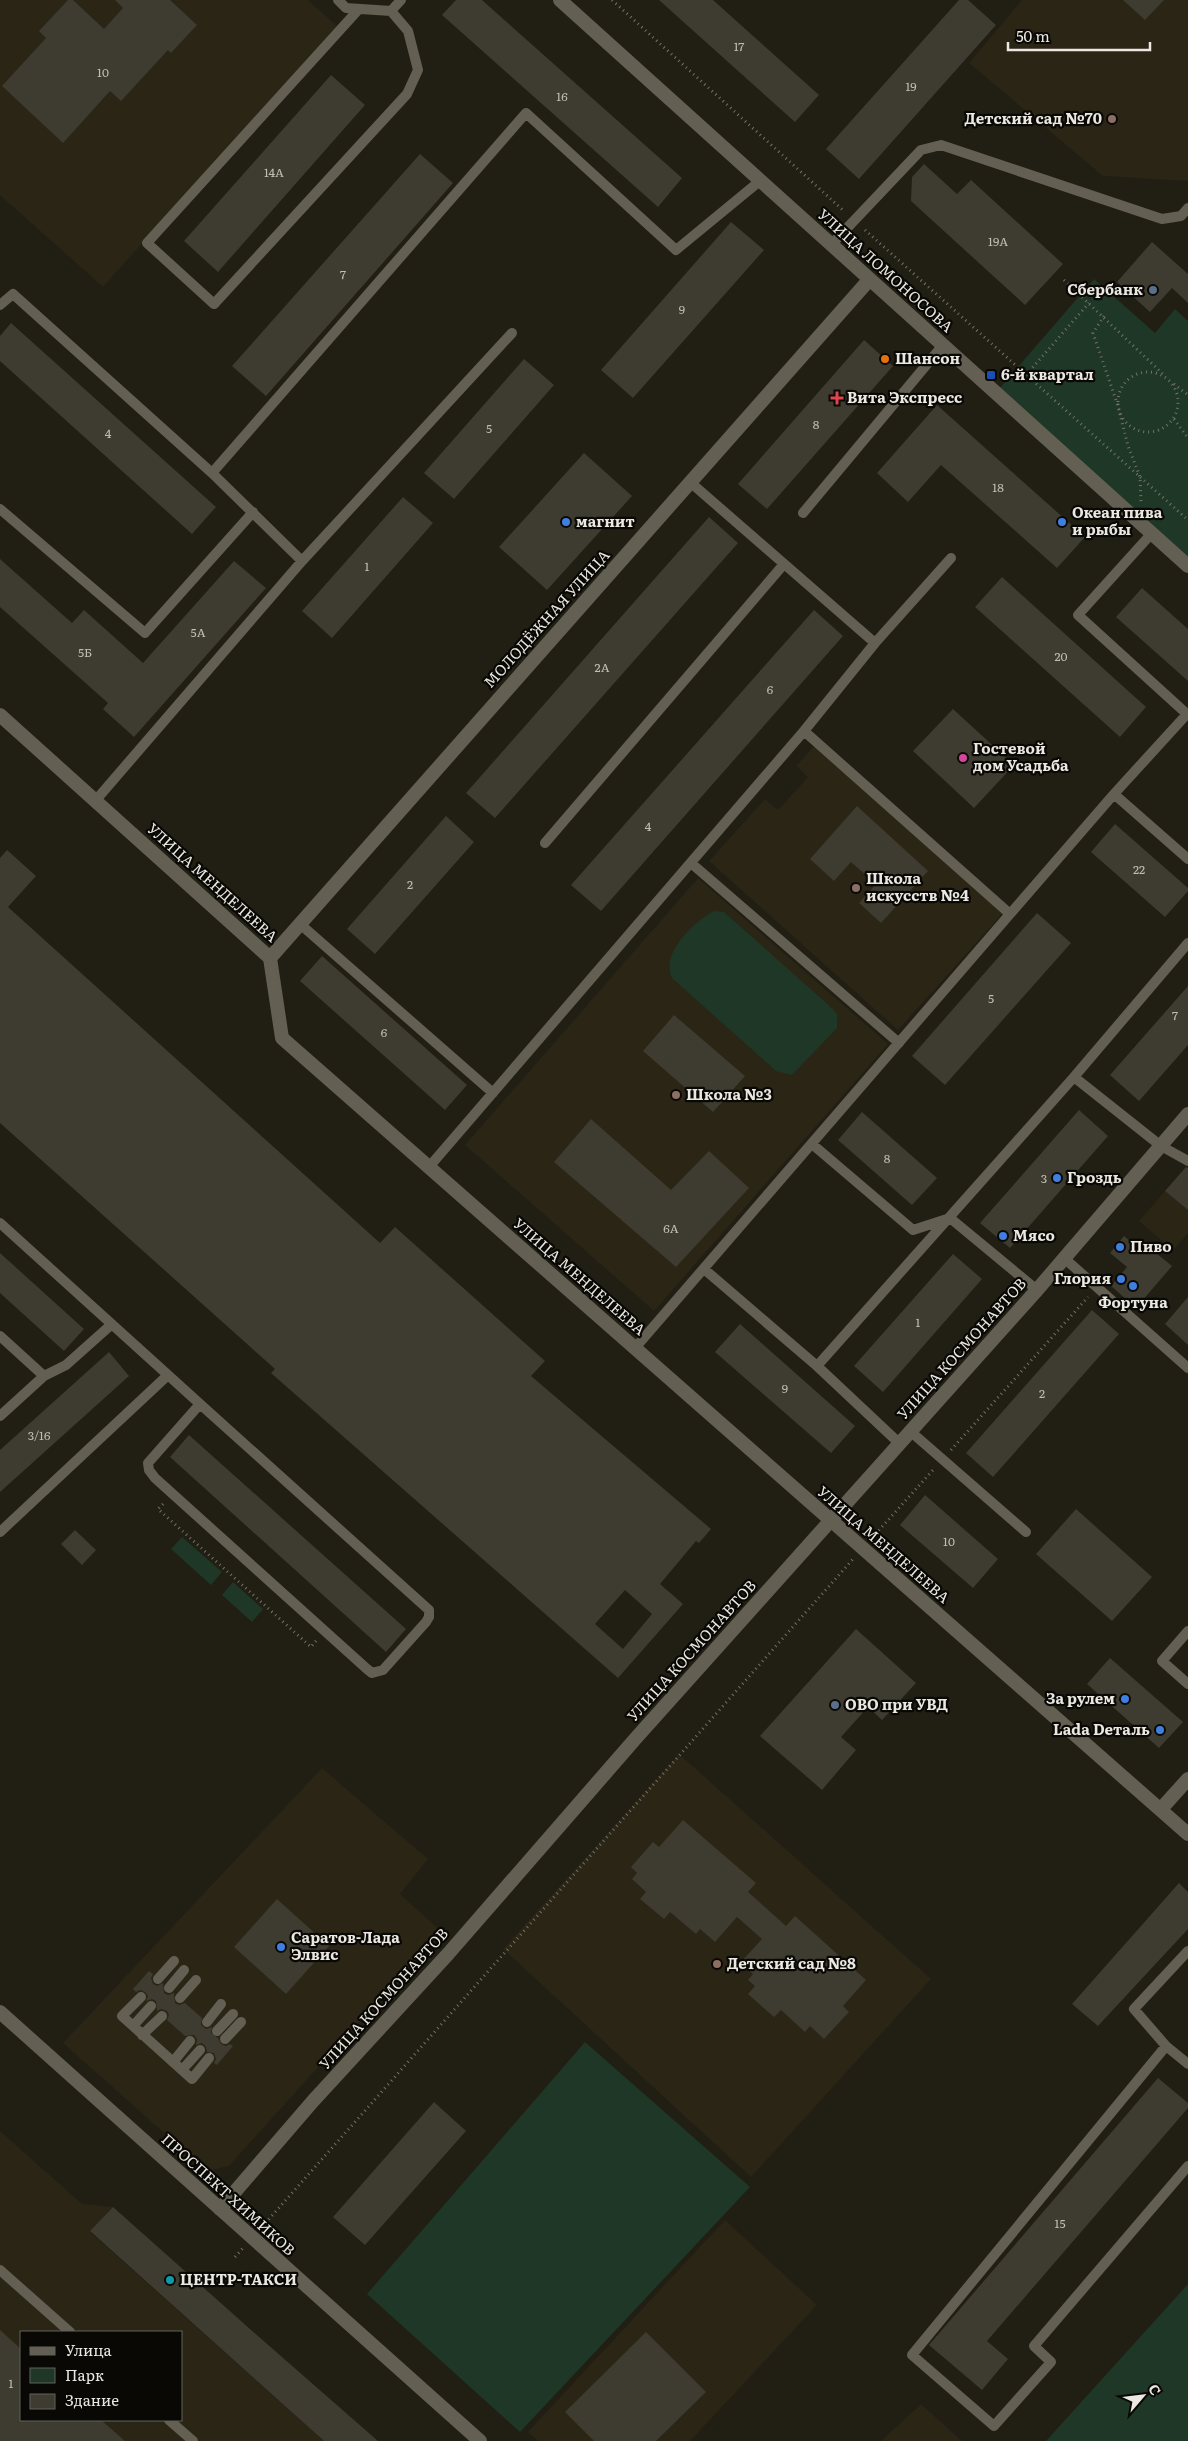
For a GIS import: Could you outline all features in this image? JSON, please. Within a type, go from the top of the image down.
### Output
[{"type":"street","name":"УЛИЦА ЛОМОНОСОВА","points":[[560,0],[1188,566]]},
{"type":"street","name":"МОЛОДЁЖНАЯ УЛИЦА","points":[[270,958],[870,280]]},
{"type":"street","name":"УЛИЦА МЕНДЕЛЕЕВА","points":[[0,715],[270,958],[282,1038],[831,1521],[1162,1809],[1188,1834]]},
{"type":"street","name":"УЛИЦА КОСМОНАВТОВ","points":[[220,2209],[313,2101],[448,1954],[636,1738],[1037,1290],[1188,1114]]},
{"type":"street","points":[[1162,1809],[1188,1779]]},
{"type":"street","name":"ПРОСПЕКТ ХИМИКОВ","points":[[0,2012],[480,2441]]},
{"type":"lane","points":[[338,0],[346,8],[391,11],[408,31],[418,70],[407,94],[214,304],[147,243],[359,9]]},
{"type":"lane","points":[[391,11],[401,0]]},
{"type":"lane","points":[[212,472],[526,113],[676,250],[761,180]]},
{"type":"lane","points":[[831,245],[921,150],[941,145],[1162,219],[1181,216],[1188,208]]},
{"type":"lane","points":[[0,305],[13,294],[212,472],[302,560]]},
{"type":"lane","points":[[96,800],[302,560],[512,334]]},
{"type":"lane","points":[[803,513],[943,345]]},
{"type":"lane","points":[[690,482],[874,643]]},
{"type":"lane","points":[[0,509],[145,633],[253,512]]},
{"type":"lane","points":[[635,1348],[1114,794],[1187,714],[1078,615],[1147,529]]},
{"type":"lane","points":[[429,1167],[804,731],[874,643],[951,558]]},
{"type":"lane","points":[[545,843],[784,564]]},
{"type":"lane","points":[[804,731],[1010,914]]},
{"type":"lane","points":[[1114,794],[1188,859]]},
{"type":"lane","points":[[691,863],[899,1043]]},
{"type":"lane","points":[[300,924],[493,1093]]},
{"type":"lane","points":[[817,1366],[1074,1077],[1188,943]]},
{"type":"lane","points":[[1074,1077],[1161,1146],[1188,1161]]},
{"type":"lane","points":[[812,1144],[913,1230],[950,1218]]},
{"type":"lane","points":[[950,1218],[1037,1290]]},
{"type":"lane","points":[[0,1223],[429,1610],[430,1617],[383,1670],[378,1673],[372,1673],[367,1669],[172,1494],[149,1470],[148,1463],[200,1404]]},
{"type":"lane","points":[[1064,1258],[1188,1368]]},
{"type":"lane","points":[[704,1269],[817,1366],[899,1443]]},
{"type":"lane","points":[[0,1416],[44,1376],[66,1365],[112,1324]]},
{"type":"lane","points":[[0,1336],[44,1376]]},
{"type":"lane","points":[[0,1532],[168,1375]]},
{"type":"lane","points":[[910,1431],[1026,1532]]},
{"type":"lane","points":[[1188,1631],[1162,1661],[1188,1684]]},
{"type":"lane","points":[[1188,1951],[1134,2010],[1166,2046],[1188,2064]]},
{"type":"lane","points":[[158,1979],[174,1961]]},
{"type":"lane","points":[[169,1988],[184,1970]]},
{"type":"lane","points":[[180,1998],[196,1980]]},
{"type":"lane","points":[[141,1997],[122,2016],[142,2035],[192,2079],[209,2058]]},
{"type":"lane","points":[[206,2022],[222,2004]]},
{"type":"lane","points":[[133,2026],[152,2006]]},
{"type":"lane","points":[[217,2032],[233,2014]]},
{"type":"lane","points":[[142,2035],[162,2016]]},
{"type":"lane","points":[[225,2039],[241,2022]]},
{"type":"lane","points":[[173,2062],[190,2041]]},
{"type":"lane","points":[[1166,2046],[912,2355],[994,2426],[1051,2362],[1034,2346],[1188,2166]]},
{"type":"lane","points":[[182,2070],[200,2050]]},
{"type":"lane","points":[[0,2270],[69,2331]]},
{"type":"lane","points":[[170,2421],[193,2441]]},
{"type":"path","points":[[612,0],[1188,520]]},
{"type":"path","points":[[1064,280],[1104,316],[1168,379],[1188,395]]},
{"type":"path","points":[[1026,375],[1089,303]]},
{"type":"path","points":[[1104,316],[1093,333],[1118,406],[1128,446],[1140,477],[1147,529]]},
{"type":"path","points":[[1148,372],[1160,374],[1168,379],[1177,392],[1178,402],[1174,419],[1158,431],[1144,432],[1134,429],[1126,423],[1118,406],[1120,390],[1133,376],[1148,372]]},
{"type":"path","points":[[1174,419],[1188,438]]},
{"type":"path","points":[[235,2257],[863,1548],[1097,1287]]},
{"type":"path","points":[[172,1494],[158,1509],[296,1634],[311,1647],[325,1631]]},
{"type":"shaded area","points":[[0,0],[308,0],[337,26],[103,287],[0,195]]},
{"type":"shaded area","name":"Детский сад №70","points":[[1022,0],[1188,0],[1188,181],[1103,176],[969,63]]},
{"type":"shaded area","name":"Школа искусств №4","points":[[815,745],[1002,914],[898,1030],[709,861],[765,799],[778,810],[808,777],[796,766]]},
{"type":"shaded area","name":"Школа №3","points":[[698,878],[888,1044],[654,1311],[465,1145]]},
{"type":"shaded area","points":[[1165,1191],[1188,1210],[1188,1233],[1173,1250],[1139,1221]]},
{"type":"shaded area","name":"Детский сад №8","points":[[679,1754],[931,1979],[751,2177],[503,1949]]},
{"type":"shaded area","points":[[322,1768],[428,1859],[400,1894],[441,1931],[229,2166],[207,2171],[63,2043]]},
{"type":"shaded area","points":[[0,2131],[82,2204],[113,2207],[90,2232],[324,2441],[0,2441]]},
{"type":"shaded area","points":[[725,2220],[817,2305],[690,2441],[538,2441],[528,2432]]},
{"type":"shaded area","points":[[921,2404],[962,2441],[881,2441]]},
{"type":"green space","points":[[1094,279],[1155,333],[1175,309],[1188,321],[1188,559],[999,389]]},
{"type":"green space","points":[[714,911],[724,912],[837,1014],[837,1028],[792,1075],[776,1071],[673,979],[670,970],[670,960],[680,940],[697,923]]},
{"type":"green space","points":[[182,1537],[222,1572],[211,1585],[171,1549]]},
{"type":"green space","points":[[233,1582],[263,1609],[252,1622],[222,1595]]},
{"type":"green space","points":[[585,2042],[750,2187],[520,2432],[367,2294]]},
{"type":"green space","points":[[1188,2284],[1188,2441],[1046,2441]]},
{"type":"building","points":[[68,0],[73,0],[104,29],[123,8],[115,0],[170,0],[197,25],[171,53],[168,50],[121,101],[110,91],[63,143],[2,86],[46,38],[39,31]]},
{"type":"building","points":[[456,0],[482,0],[682,178],[658,207],[442,15]]},
{"type":"building","points":[[659,0],[713,0],[819,95],[795,122]]},
{"type":"building","points":[[959,0],[968,0],[996,25],[859,179],[826,149]]},
{"type":"building","points":[[1123,0],[1164,0],[1145,20]]},
{"type":"building","points":[[331,75],[365,105],[218,272],[184,241]]},
{"type":"building","points":[[420,154],[453,183],[266,396],[232,366]]},
{"type":"building","points":[[924,164],[957,194],[971,180],[1063,264],[1025,305],[911,201],[912,177]]},
{"type":"building","points":[[731,222],[764,250],[633,398],[601,370]]},
{"type":"building","points":[[1152,242],[1188,274],[1188,303],[1172,288],[1150,312],[1117,282]]},
{"type":"building","points":[[11,323],[216,507],[192,534],[0,361],[0,336]]},
{"type":"building","points":[[864,340],[893,366],[767,509],[738,484]]},
{"type":"building","points":[[524,359],[554,385],[454,499],[424,473]]},
{"type":"building","points":[[937,405],[1085,537],[1057,568],[941,465],[908,502],[877,473]]},
{"type":"building","name":"магнит","points":[[584,453],[632,496],[547,590],[499,547]]},
{"type":"building","points":[[403,497],[433,523],[332,638],[302,611]]},
{"type":"building","points":[[709,517],[738,543],[495,818],[466,793]]},
{"type":"building","points":[[0,559],[72,623],[84,610],[143,663],[234,561],[266,588],[134,737],[103,709],[108,703],[0,607]]},
{"type":"building","points":[[1002,577],[1146,707],[1120,737],[975,607]]},
{"type":"building","points":[[1142,588],[1188,629],[1188,681],[1116,617]]},
{"type":"building","points":[[814,610],[843,636],[601,911],[571,885]]},
{"type":"building","name":"Гостевой дом Усадьба","points":[[953,709],[1014,765],[974,808],[913,751]]},
{"type":"building","points":[[857,806],[928,871],[881,923],[859,903],[876,884],[851,862],[834,881],[810,859]]},
{"type":"building","points":[[446,816],[474,842],[375,954],[347,929]]},
{"type":"building","points":[[1115,824],[1188,888],[1188,891],[1165,917],[1091,852]]},
{"type":"building","points":[[7,850],[36,876],[8,907],[380,1243],[395,1227],[545,1361],[531,1376],[711,1529],[699,1543],[696,1541],[660,1584],[683,1604],[618,1678],[271,1373],[275,1369],[0,1123],[0,858]],"holes":[[[625,1590],[652,1614],[623,1649],[595,1624]]]},
{"type":"building","points":[[1037,913],[1071,943],[945,1085],[912,1056]]},
{"type":"building","points":[[322,956],[467,1085],[445,1110],[300,981]]},
{"type":"building","points":[[1188,986],[1188,1045],[1139,1101],[1110,1075]]},
{"type":"building","points":[[674,1015],[745,1076],[713,1112],[643,1051]]},
{"type":"building","points":[[1079,1110],[1108,1136],[1010,1248],[980,1223]]},
{"type":"building","points":[[862,1112],[937,1178],[912,1205],[838,1140]]},
{"type":"building","points":[[591,1119],[671,1190],[709,1151],[749,1188],[676,1267],[554,1162]]},
{"type":"building","points":[[1186,1167],[1188,1168],[1188,1210],[1165,1191]]},
{"type":"building","points":[[1124,1236],[1141,1250],[1146,1245],[1172,1266],[1136,1308],[1111,1286],[1127,1267],[1110,1253]]},
{"type":"building","points":[[0,1253],[84,1329],[64,1351],[0,1293]]},
{"type":"building","points":[[953,1254],[982,1279],[883,1392],[854,1366]]},
{"type":"building","points":[[1188,1297],[1188,1345],[1165,1324]]},
{"type":"building","points":[[1092,1310],[1119,1334],[993,1477],[966,1453]]},
{"type":"building","points":[[740,1324],[855,1426],[831,1453],[715,1352]]},
{"type":"building","points":[[109,1352],[129,1376],[0,1492],[0,1450]]},
{"type":"building","points":[[189,1435],[406,1629],[386,1652],[170,1457]]},
{"type":"building","points":[[925,1495],[998,1559],[973,1588],[900,1525]]},
{"type":"building","points":[[1076,1509],[1152,1577],[1112,1621],[1036,1554]]},
{"type":"building","points":[[75,1530],[96,1550],[82,1565],[61,1544]]},
{"type":"building","points":[[856,1629],[916,1683],[882,1720],[868,1707],[841,1737],[856,1750],[822,1790],[760,1736]]},
{"type":"building","points":[[1110,1658],[1183,1722],[1159,1748],[1087,1684]]},
{"type":"building","points":[[683,1820],[756,1883],[748,1892],[786,1926],[795,1916],[866,1980],[843,2006],[849,2012],[824,2039],[810,2026],[805,2032],[781,2010],[774,2017],[748,1994],[755,1986],[748,1980],[753,1974],[740,1963],[762,1939],[737,1917],[715,1942],[700,1929],[696,1934],[670,1912],[664,1919],[640,1899],[646,1892],[632,1879],[637,1873],[631,1867],[653,1842],[659,1847]]},
{"type":"building","points":[[1179,1883],[1188,1892],[1188,1929],[1098,2026],[1072,2004]]},
{"type":"building","name":"Саратов-Лада Элвис","points":[[277,1899],[329,1946],[286,1994],[234,1947]]},
{"type":"building","points":[[149,1971],[153,1974],[151,1978],[153,1984],[157,1986],[163,1983],[164,1993],[168,1995],[174,1993],[175,2003],[179,2005],[185,2003],[202,2018],[201,2025],[206,2029],[212,2027],[211,2033],[218,2038],[221,2044],[233,2046],[217,2065],[214,2063],[216,2059],[214,2053],[207,2052],[206,2047],[202,2043],[196,2045],[197,2039],[194,2035],[185,2036],[167,2020],[169,2015],[167,2011],[161,2009],[157,2011],[156,2001],[152,1999],[146,2001],[148,1996],[145,1992],[140,1990],[136,1992],[133,1989]]},
{"type":"building","points":[[1158,2078],[1188,2103],[1188,2108],[987,2341],[1008,2359],[982,2390],[929,2345]]},
{"type":"building","points":[[434,2102],[466,2131],[365,2245],[333,2217]]},
{"type":"building","points":[[113,2207],[378,2441],[324,2441],[90,2231]]},
{"type":"building","points":[[0,2330],[20,2348],[20,2421],[102,2421],[125,2441],[0,2441]]},
{"type":"building","points":[[646,2332],[706,2392],[656,2441],[594,2441],[565,2412]]},
{"type":"place","name":"Детский сад №70","points":[[1112,119]]},
{"type":"place","name":"Сбербанк","points":[[1153,290]]},
{"type":"place","name":"Шансон","points":[[885,359]]},
{"type":"place","name":"6-й квартал","points":[[991,375]]},
{"type":"place","name":"Вита Экспресс","points":[[837,398]]},
{"type":"place","name":"магнит","points":[[566,522]]},
{"type":"place","name":"Океан пива и рыбы","points":[[1062,522]]},
{"type":"place","name":"Гостевой дом Усадьба","points":[[963,758]]},
{"type":"place","name":"Школа искусств №4","points":[[856,888]]},
{"type":"place","name":"Школа №3","points":[[676,1095]]},
{"type":"place","name":"Гроздь","points":[[1057,1178]]},
{"type":"place","name":"Мясо","points":[[1003,1236]]},
{"type":"place","name":"Пиво","points":[[1120,1247]]},
{"type":"place","name":"Глория","points":[[1121,1279]]},
{"type":"place","name":"Фортуна","points":[[1133,1286]]},
{"type":"place","name":"За рулем","points":[[1125,1699]]},
{"type":"place","name":"ОВО при УВД","points":[[835,1705]]},
{"type":"place","name":"Lada Dеталь","points":[[1160,1730]]},
{"type":"place","name":"Саратов-Лада Элвис","points":[[281,1947]]},
{"type":"place","name":"Детский сад №8","points":[[717,1964]]},
{"type":"place","name":"ЦЕНТР-ТАКСИ","points":[[170,2280]]}]
